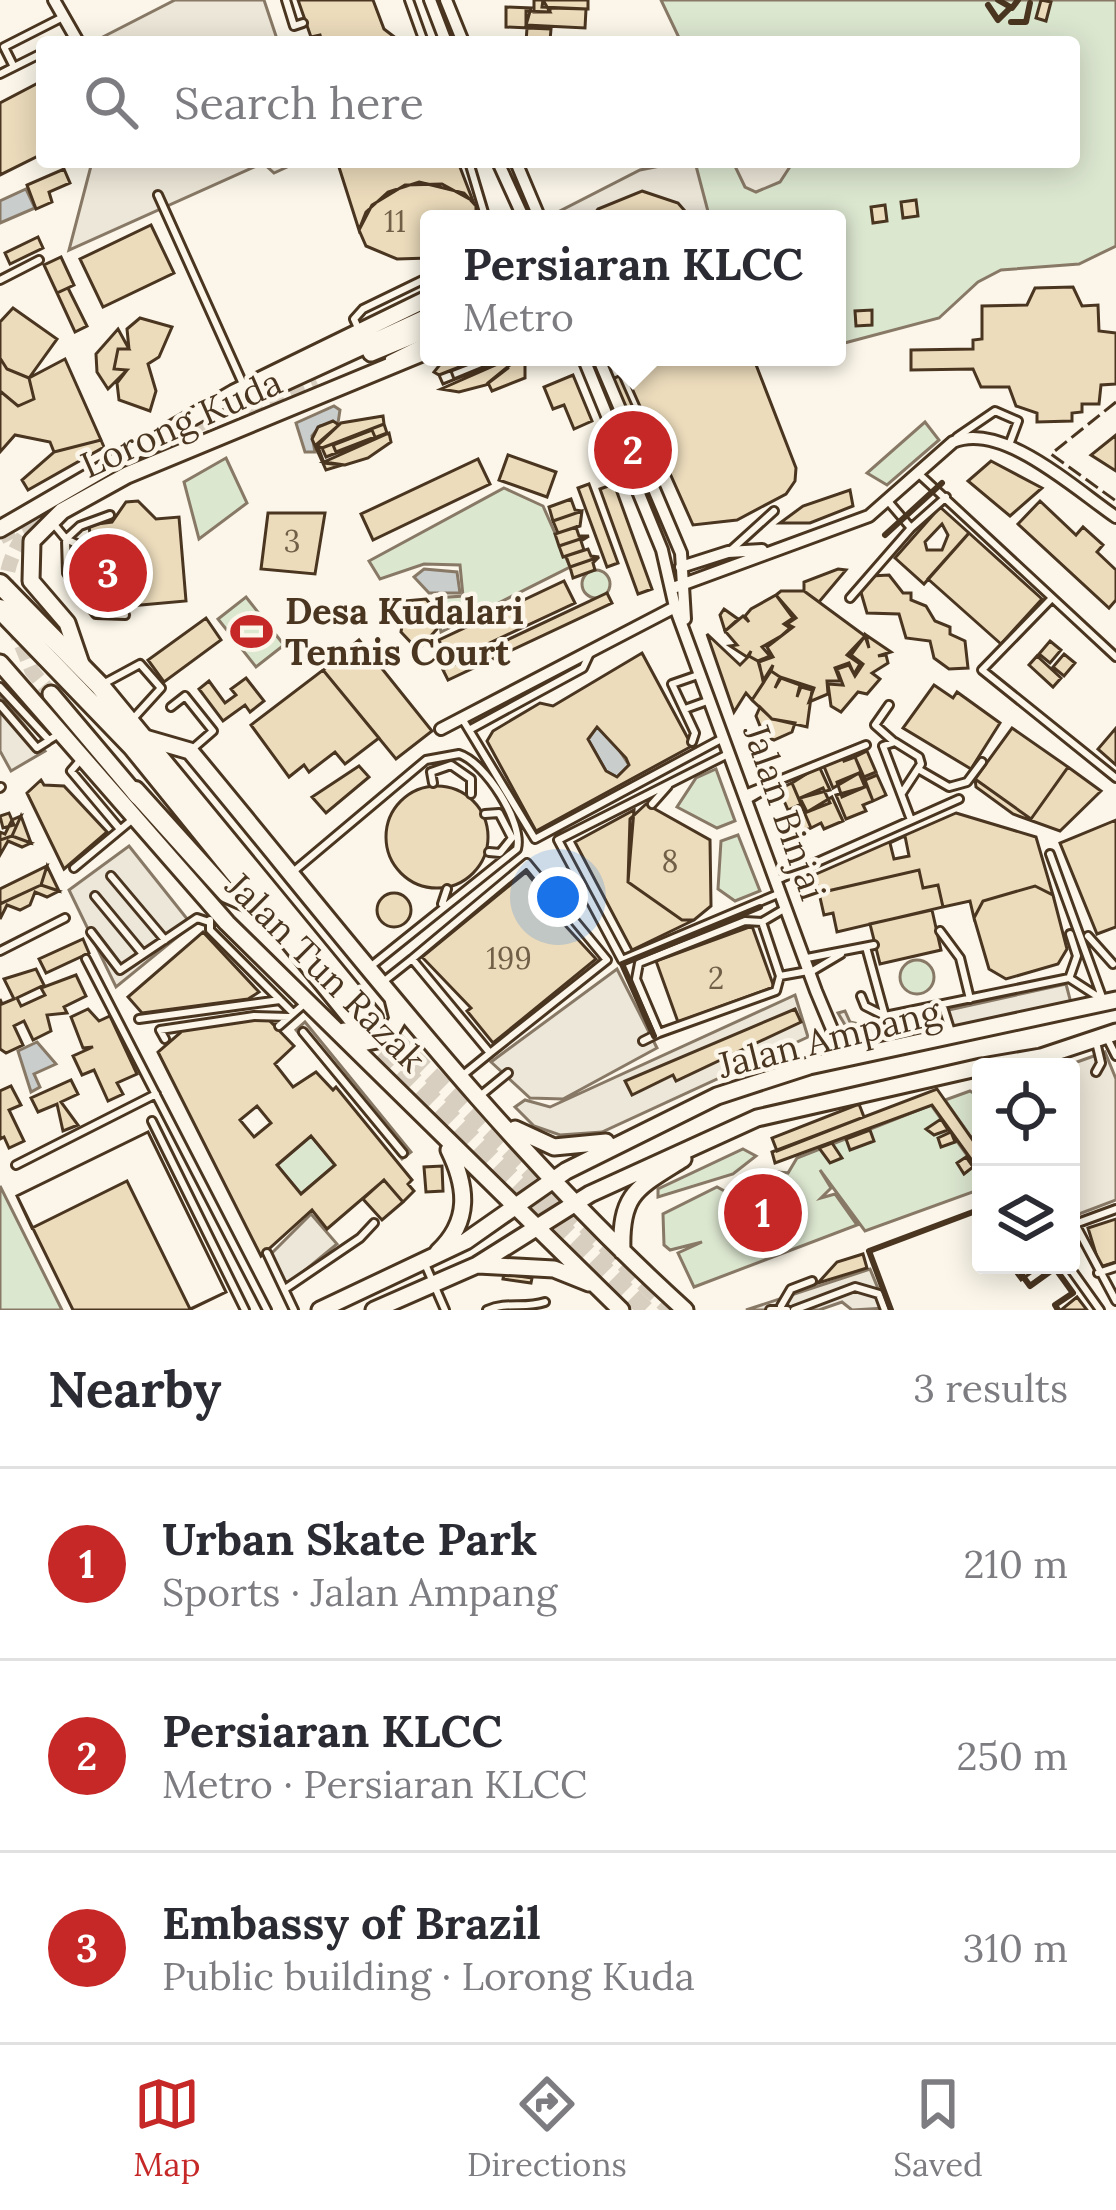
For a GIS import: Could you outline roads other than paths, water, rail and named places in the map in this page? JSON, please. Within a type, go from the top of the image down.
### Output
[{"type":"main road","name":"Lorong Kuda","points":[[0,529],[359,330],[420,306]]},
{"type":"main road","points":[[271,417],[227,422],[220,408],[244,392],[420,320]]},
{"type":"main road","name":"Lorong Kuda","points":[[315,378],[420,333]]},
{"type":"main road","name":"Lorong Kuda","points":[[82,666],[67,623],[31,581],[32,541],[49,520],[127,476],[420,354]]},
{"type":"main road","name":"Jalan Tun Razak","points":[[0,584],[146,738],[366,1022],[262,908],[133,747],[0,609]]},
{"type":"main road","name":"Jalan Tun Razak","points":[[0,663],[56,736],[83,757],[218,919],[621,1310]]},
{"type":"main road","points":[[51,694],[227,893],[262,908]]},
{"type":"main road","points":[[146,738],[190,751]]},
{"type":"main road","name":"Jalan Tun Razak","points":[[190,751],[460,1078],[622,1251],[685,1310]]},
{"type":"main road","points":[[135,791],[152,821],[218,900],[218,919]]},
{"type":"main road","points":[[331,1025],[367,1042],[387,1038],[398,1019],[386,986]]},
{"type":"main road","name":"Jalan Ampang","points":[[320,1310],[428,1260],[625,1138],[717,1096],[809,1066],[1108,1001]]},
{"type":"main road","name":"Jalan Ampang","points":[[1021,1058],[1106,1037]]},
{"type":"main road","name":"Jalan Ampang","points":[[374,1310],[478,1265],[575,1202],[726,1131],[851,1093],[972,1069]]},
{"type":"main road","points":[[502,1122],[554,1147],[625,1138]]},
{"type":"main road","points":[[622,1251],[623,1212],[635,1190],[726,1131]]},
{"type":"main road","points":[[428,1260],[455,1232],[466,1191],[442,1136]]},
{"type":"main road","points":[[478,1265],[554,1269],[598,1286]]},
{"type":"street","points":[[54,0],[70,36]]},
{"type":"street","points":[[430,0],[444,36]]},
{"type":"street","points":[[450,0],[461,36]]},
{"type":"street","points":[[501,168],[520,210]]},
{"type":"street","points":[[518,168],[537,210]]},
{"type":"street","points":[[587,366],[680,605]]},
{"type":"street","points":[[442,729],[520,684],[680,605],[686,583],[682,566],[602,366]]},
{"type":"street","points":[[673,588],[765,550],[869,516],[953,442],[989,435],[1116,517]]},
{"type":"street","points":[[669,572],[728,552],[765,550]]},
{"type":"street","name":"Jalan Binjai","points":[[680,605],[828,1022],[843,1046],[860,1055]]},
{"type":"street","points":[[809,1066],[828,1050],[828,1022]]},
{"type":"lane","points":[[286,0],[295,26],[303,22]]},
{"type":"lane","points":[[409,0],[422,36]]},
{"type":"lane","points":[[14,68],[4,47],[63,16]]},
{"type":"lane","points":[[0,74],[36,56]]},
{"type":"lane","points":[[471,168],[483,210]]},
{"type":"lane","points":[[158,195],[244,392]]},
{"type":"lane","points":[[0,280],[39,260]]},
{"type":"lane","points":[[359,330],[355,319],[363,309],[420,282]]},
{"type":"lane","points":[[323,351],[420,306]]},
{"type":"lane","points":[[339,385],[420,344]]},
{"type":"lane","points":[[953,442],[994,410],[1018,421],[1009,445]]},
{"type":"lane","points":[[920,475],[1116,657]]},
{"type":"lane","points":[[850,598],[911,527],[946,497]]},
{"type":"lane","points":[[887,500],[911,527]]},
{"type":"lane","points":[[728,552],[773,511]]},
{"type":"lane","points":[[66,539],[92,519],[110,515]]},
{"type":"lane","points":[[49,520],[66,539],[87,549]]},
{"type":"lane","points":[[66,539],[67,573],[96,614],[125,615]]},
{"type":"lane","points":[[76,588],[85,590],[92,581]]},
{"type":"lane","points":[[1052,598],[982,670],[1116,778]]},
{"type":"lane","points":[[469,730],[583,668],[593,648]]},
{"type":"lane","points":[[100,686],[140,664],[161,688],[131,722]]},
{"type":"lane","points":[[692,742],[696,735],[672,684],[704,673]]},
{"type":"lane","points":[[520,684],[539,691]]},
{"type":"lane","points":[[0,687],[56,736],[37,748],[0,705]]},
{"type":"lane","points":[[171,707],[184,696],[213,731],[190,751]]},
{"type":"lane","points":[[685,710],[713,699]]},
{"type":"lane","points":[[889,705],[875,725],[919,757],[918,769],[902,793]]},
{"type":"lane","points":[[460,717],[513,795],[535,839],[727,736]]},
{"type":"lane","points":[[895,742],[884,746],[911,820]]},
{"type":"lane","points":[[748,796],[866,745]]},
{"type":"lane","points":[[733,752],[559,840],[622,960],[959,799]]},
{"type":"lane","points":[[292,873],[434,757],[459,754],[475,764],[515,820],[519,843],[504,863],[370,967]]},
{"type":"lane","points":[[83,757],[71,771],[119,828]]},
{"type":"lane","points":[[918,769],[949,787],[967,782],[982,762]]},
{"type":"lane","points":[[433,783],[435,768],[451,765],[471,779],[471,794]]},
{"type":"lane","points":[[652,804],[670,783]]},
{"type":"lane","points":[[938,807],[943,818]]},
{"type":"lane","points":[[617,810],[631,809]]},
{"type":"lane","points":[[367,813],[385,811]]},
{"type":"lane","points":[[485,814],[499,813],[512,838],[500,853],[489,852]]},
{"type":"lane","points":[[74,868],[136,818]]},
{"type":"lane","points":[[1050,854],[1057,885],[1108,1001]]},
{"type":"lane","points":[[386,986],[527,863],[608,960],[460,1078]]},
{"type":"lane","points":[[111,876],[165,940]]},
{"type":"lane","points":[[441,908],[447,889]]},
{"type":"lane","points":[[95,896],[143,954]]},
{"type":"lane","points":[[659,1033],[636,972],[639,963],[745,921],[762,922],[786,908]]},
{"type":"lane","points":[[0,951],[65,918]]},
{"type":"lane","points":[[91,932],[120,970],[197,918],[218,919]]},
{"type":"lane","points":[[218,919],[210,930],[291,1015]]},
{"type":"lane","points":[[643,1041],[776,991],[780,976],[762,922]]},
{"type":"lane","points":[[940,931],[960,958],[970,999]]},
{"type":"lane","points":[[1069,978],[1077,956],[1070,934]]},
{"type":"lane","points":[[1088,936],[1115,966]]},
{"type":"lane","points":[[780,976],[870,946],[885,1016]]},
{"type":"lane","points":[[807,968],[828,950],[845,952]]},
{"type":"lane","points":[[845,952],[854,966]]},
{"type":"lane","points":[[86,959],[267,1310]]},
{"type":"lane","points":[[412,959],[490,1053]]},
{"type":"lane","points":[[861,996],[865,1006],[885,1016],[944,1008],[1069,978],[1108,1001]]},
{"type":"lane","points":[[944,1008],[1014,992]]},
{"type":"lane","points":[[139,1018],[280,1000]]},
{"type":"lane","points":[[279,1027],[307,1001]]},
{"type":"lane","points":[[944,1008],[952,1038]]},
{"type":"lane","points":[[165,1039],[160,1030],[291,1015]]},
{"type":"lane","points":[[303,1032],[403,1153]]},
{"type":"lane","points":[[1106,1037],[1116,1056]]},
{"type":"lane","points":[[1096,1072],[1106,1037]]},
{"type":"lane","points":[[478,1098],[508,1072]]},
{"type":"lane","points":[[16,1165],[156,1094]]},
{"type":"lane","points":[[152,1121],[245,1310]]},
{"type":"lane","points":[[1116,1209],[1075,1224],[1116,1301]]},
{"type":"lane","points":[[285,1288],[361,1238],[374,1223]]},
{"type":"lane","points":[[267,1253],[294,1310]]},
{"type":"lane","points":[[428,1260],[445,1310]]},
{"type":"lane","points":[[1098,1273],[1116,1267]]},
{"type":"lane","points":[[1074,1274],[1100,1310]]},
{"type":"lane","points":[[787,1309],[791,1289],[812,1281]]},
{"type":"lane","points":[[770,1310],[811,1306],[856,1287],[879,1294],[885,1310]]},
{"type":"lane","points":[[487,1310],[506,1302],[530,1307],[545,1302]]},
{"type":"tunnel","points":[[247,409],[315,378]]},
{"type":"tunnel","points":[[154,447],[255,396]]},
{"type":"tunnel","points":[[112,476],[166,448]]},
{"type":"tunnel","points":[[7,594],[9,568],[20,541],[60,500]]},
{"type":"tunnel","points":[[0,537],[34,520]]},
{"type":"tunnel","points":[[13,624],[32,671],[51,694]]},
{"type":"tunnel","points":[[373,1018],[672,1310]]},
{"type":"tunnel","points":[[364,1031],[646,1310]]},
{"type":"place","name":"Persiaran KLCC","points":[[633,450]]},
{"type":"place","name":"Embassy of Brazil","points":[[108,573]]},
{"type":"place","name":"Desa Kudalari Tennis Court","points":[[251,632]]},
{"type":"place","name":"Urban Skate Park","points":[[763,1213]]}]
